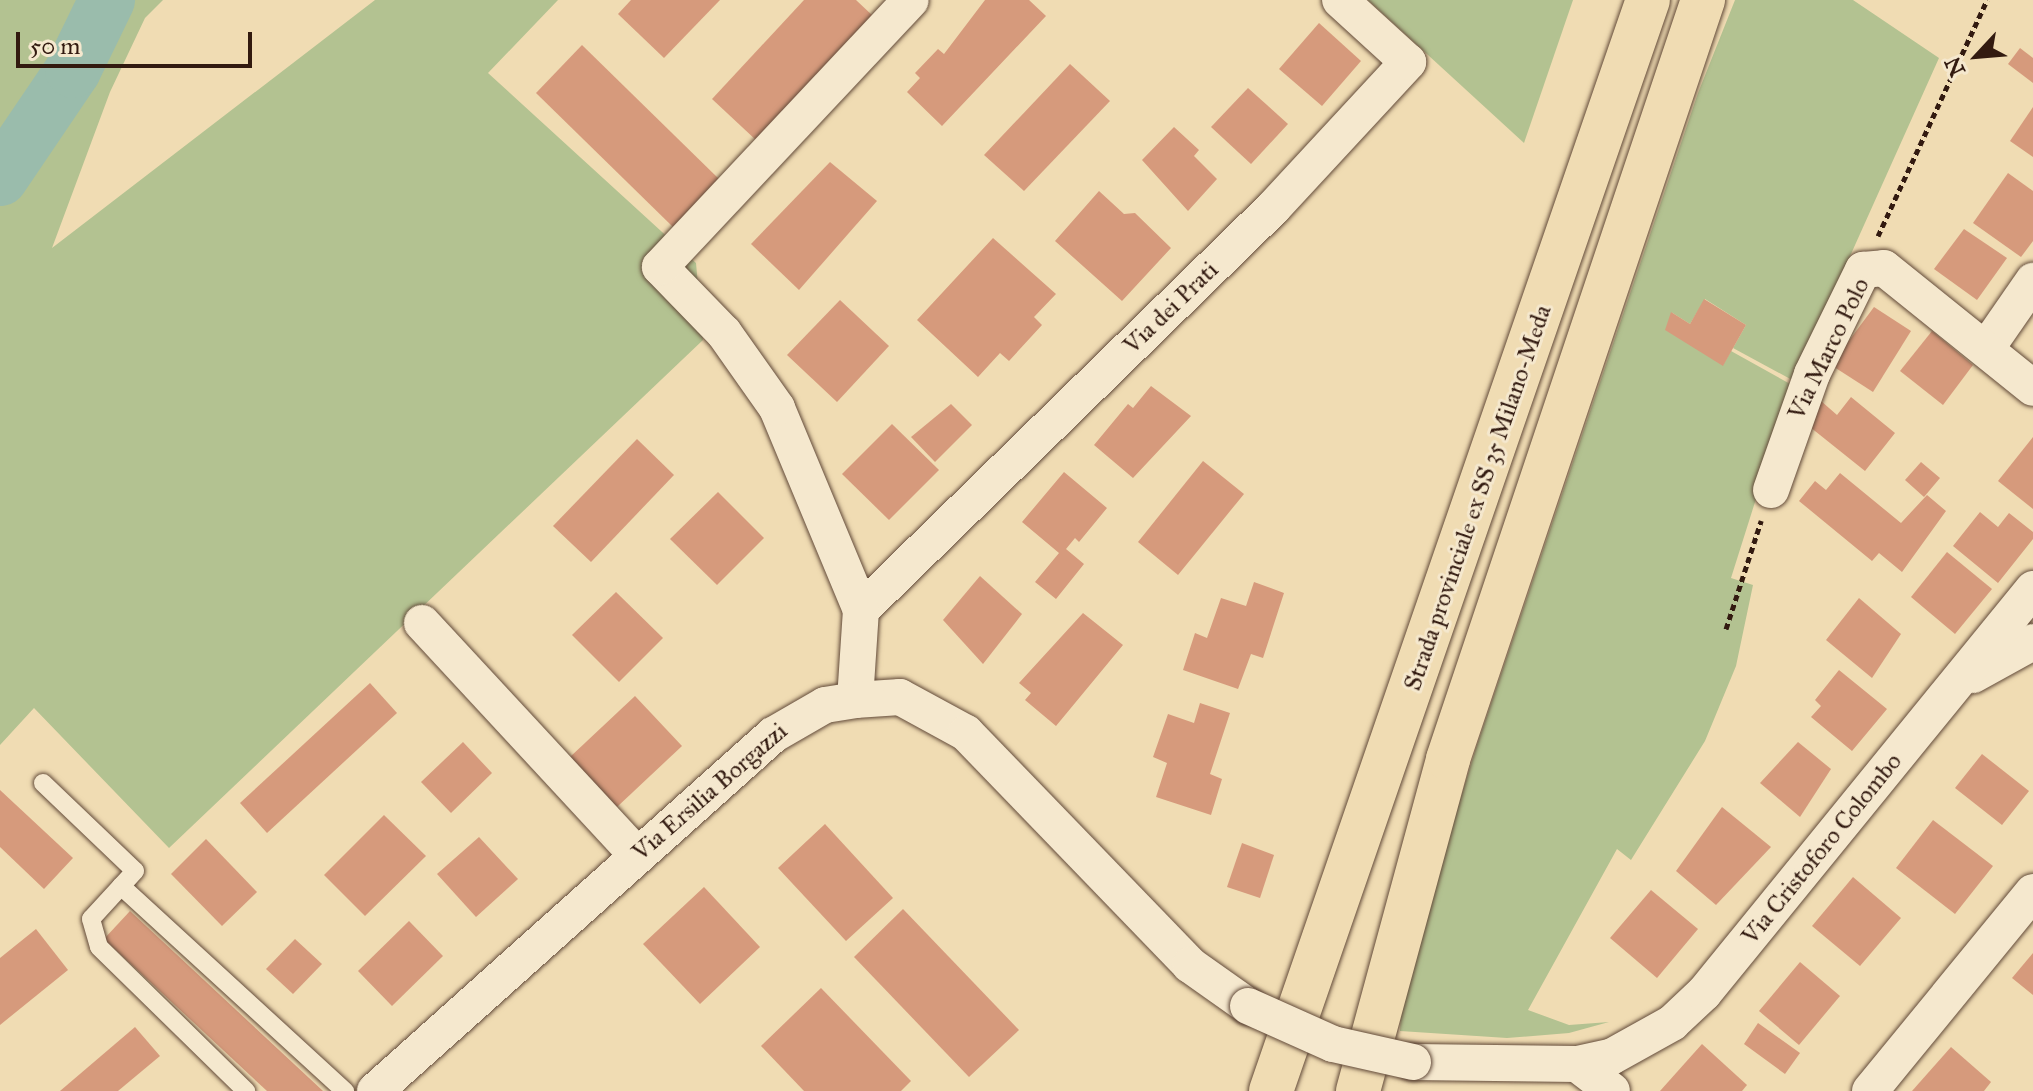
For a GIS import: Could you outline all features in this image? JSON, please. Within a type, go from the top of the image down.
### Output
[{"type":"highway","name":"Strada provinciale ex SS 35 Milano-Meda","points":[[1271,1091],[1648,0]]},
{"type":"highway","points":[[1360,1086],[1448,759],[1703,0]]},
{"type":"street","points":[[855,700],[861,610],[777,408],[734,345],[660,267],[911,0]]},
{"type":"street","name":"Via dei Prati","points":[[861,610],[1273,208],[1408,62],[1340,0]]},
{"type":"street","name":"Via Marco Polo","points":[[1771,490],[1812,374],[1863,270],[1884,268],[2033,388]]},
{"type":"street","points":[[1986,349],[2033,281]]},
{"type":"street","name":"Via Cristoforo Colombo","points":[[1413,1062],[1577,1064],[1640,1044],[1704,993],[2033,589]]},
{"type":"street","points":[[422,623],[637,855]]},
{"type":"street","points":[[1955,687],[2033,642]]},
{"type":"street","name":"Via Ersilia Borgazzi","points":[[375,1091],[773,735],[825,705],[900,697],[966,733],[1190,965],[1248,1006],[1333,1044],[1413,1062]]},
{"type":"street","points":[[1870,1091],[2033,892]]},
{"type":"street","points":[[1577,1064],[1612,1091]]},
{"type":"lane","points":[[43,783],[135,871],[91,919],[99,947],[246,1091]]},
{"type":"lane","points":[[121,886],[345,1091]]},
{"type":"path","points":[[1863,270],[1987,0]]},
{"type":"path","points":[[1726,629],[1771,490]]},
{"type":"green space","points":[[0,0],[163,0],[145,18],[110,92],[52,248],[375,0],[558,0],[488,73],[696,263],[703,340],[169,848],[34,708],[0,745]]},
{"type":"green space","points":[[1368,0],[1573,0],[1524,143]]},
{"type":"green space","points":[[1735,0],[1853,0],[1939,58],[1794,381],[1733,348],[1746,325],[1705,299],[1690,324],[1671,312],[1723,365],[1731,351],[1792,385],[1731,578],[1753,585],[1736,666],[1705,741],[1631,860],[1617,849],[1528,1010],[1569,1025],[1609,1022],[1569,1033],[1507,1038],[1400,1031],[1402,988],[1476,748],[1698,93]]},
{"type":"building","points":[[631,0],[720,0],[664,58],[618,14]]},
{"type":"building","points":[[804,0],[856,0],[873,16],[757,141],[712,99]]},
{"type":"building","points":[[985,0],[1029,0],[1046,16],[942,126],[907,92],[920,78],[915,73],[938,49],[944,54]]},
{"type":"building","points":[[1319,23],[1361,61],[1322,106],[1279,69]]},
{"type":"building","points":[[582,45],[719,179],[673,227],[536,93]]},
{"type":"building","points":[[2020,48],[2033,58],[2033,83],[2008,64]]},
{"type":"building","points":[[1070,64],[1110,101],[1024,191],[984,155]]},
{"type":"building","points":[[1248,88],[1288,124],[1251,164],[1211,127]]},
{"type":"building","points":[[2033,107],[2033,157],[2010,141]]},
{"type":"building","points":[[1174,127],[1199,150],[1194,156],[1217,179],[1188,211],[1142,160]]},
{"type":"building","points":[[830,162],[877,201],[799,290],[751,244]]},
{"type":"building","points":[[2008,173],[2033,191],[2033,241],[2021,257],[1973,223]]},
{"type":"building","points":[[1099,191],[1124,214],[1135,213],[1171,248],[1122,301],[1055,241]]},
{"type":"building","points":[[1964,229],[2007,258],[1977,300],[1934,269]]},
{"type":"building","points":[[993,238],[1056,294],[1034,317],[1042,325],[1009,361],[1000,353],[978,377],[917,320]]},
{"type":"building","points":[[1704,299],[1746,325],[1723,366],[1665,330],[1671,312],[1690,324]]},
{"type":"building","points":[[840,300],[889,346],[837,402],[787,355]]},
{"type":"building","points":[[1874,307],[1911,331],[1873,392],[1831,365]]},
{"type":"building","points":[[1932,331],[1973,365],[1943,405],[1900,371]]},
{"type":"building","points":[[1151,386],[1191,416],[1133,478],[1094,445],[1128,404],[1133,408]]},
{"type":"building","points":[[1851,397],[1895,433],[1865,471],[1805,423],[1821,401],[1837,415]]},
{"type":"building","points":[[951,404],[972,425],[935,462],[911,437]]},
{"type":"building","points":[[892,424],[939,470],[889,520],[842,474]]},
{"type":"building","points":[[2033,437],[2033,509],[1998,481]]},
{"type":"building","points":[[637,439],[674,475],[591,562],[553,526]]},
{"type":"building","points":[[1203,461],[1244,494],[1178,575],[1138,542]]},
{"type":"building","points":[[1921,462],[1940,478],[1924,497],[1905,480]]},
{"type":"building","points":[[1064,472],[1107,508],[1079,542],[1075,538],[1066,549],[1084,564],[1056,599],[1035,582],[1059,553],[1022,522]]},
{"type":"building","points":[[1840,473],[1901,523],[1927,495],[1946,511],[1902,572],[1879,553],[1872,561],[1799,501],[1815,481],[1826,490]]},
{"type":"building","points":[[718,492],[764,538],[717,585],[670,539]]},
{"type":"building","points":[[1980,512],[1998,527],[2009,513],[2033,532],[2033,539],[1998,583],[1953,546]]},
{"type":"building","points":[[1947,552],[1992,589],[1955,634],[1911,597]]},
{"type":"building","points":[[980,576],[1022,614],[983,664],[943,620]]},
{"type":"building","points":[[1254,582],[1284,593],[1263,658],[1251,654],[1238,689],[1183,670],[1195,633],[1207,638],[1221,598],[1246,606]]},
{"type":"building","points":[[616,592],[663,638],[619,682],[572,635]]},
{"type":"building","points":[[1859,598],[1901,634],[1872,678],[1826,640]]},
{"type":"building","points":[[1083,613],[1123,645],[1056,726],[1025,700],[1031,693],[1019,683]]},
{"type":"building","points":[[1839,670],[1887,709],[1852,751],[1811,717],[1821,706],[1815,700]]},
{"type":"building","points":[[370,683],[397,713],[267,833],[240,803]]},
{"type":"building","points":[[635,696],[682,746],[617,807],[570,757]]},
{"type":"building","points":[[1200,703],[1230,713],[1210,774],[1222,779],[1211,815],[1156,797],[1167,763],[1153,757],[1168,714],[1194,723]]},
{"type":"building","points":[[463,742],[492,773],[451,813],[421,782]]},
{"type":"building","points":[[1798,742],[1831,769],[1800,817],[1760,783]]},
{"type":"building","points":[[1982,754],[2029,791],[2002,825],[1955,788]]},
{"type":"building","points":[[0,790],[73,858],[44,889],[0,847]]},
{"type":"building","points":[[1722,807],[1771,847],[1716,905],[1676,871]]},
{"type":"building","points":[[384,815],[426,856],[365,916],[324,875]]},
{"type":"building","points":[[1933,820],[1993,866],[1955,914],[1896,868]]},
{"type":"building","points":[[825,824],[893,898],[846,941],[778,868]]},
{"type":"building","points":[[479,837],[518,879],[476,917],[437,874]]},
{"type":"building","points":[[206,839],[257,892],[222,926],[171,874]]},
{"type":"building","points":[[1242,843],[1274,855],[1260,898],[1227,887]]},
{"type":"building","points":[[1853,877],[1901,918],[1860,966],[1812,926]]},
{"type":"building","points":[[704,887],[760,947],[700,1004],[643,944]]},
{"type":"building","points":[[1651,890],[1698,929],[1657,978],[1610,938]]},
{"type":"building","points":[[903,909],[1019,1030],[969,1077],[854,957]]},
{"type":"building","points":[[130,911],[323,1091],[267,1091],[104,939]]},
{"type":"building","points":[[409,921],[443,956],[392,1006],[358,971]]},
{"type":"building","points":[[36,929],[68,970],[0,1025],[0,958]]},
{"type":"building","points":[[295,939],[322,964],[293,994],[266,969]]},
{"type":"building","points":[[2033,953],[2033,995],[2012,978]]},
{"type":"building","points":[[1800,962],[1840,996],[1799,1045],[1759,1011]]},
{"type":"building","points":[[821,988],[911,1081],[901,1091],[804,1091],[761,1046]]},
{"type":"building","points":[[1758,1023],[1800,1053],[1785,1074],[1744,1044]]},
{"type":"building","points":[[135,1027],[160,1056],[118,1091],[60,1091]]},
{"type":"building","points":[[1702,1044],[1747,1085],[1742,1091],[1660,1091]]},
{"type":"building","points":[[1951,1047],[1991,1082],[1984,1091],[1912,1091]]},
{"type":"waterway","points":[[0,178],[73,70],[107,0]]}]
